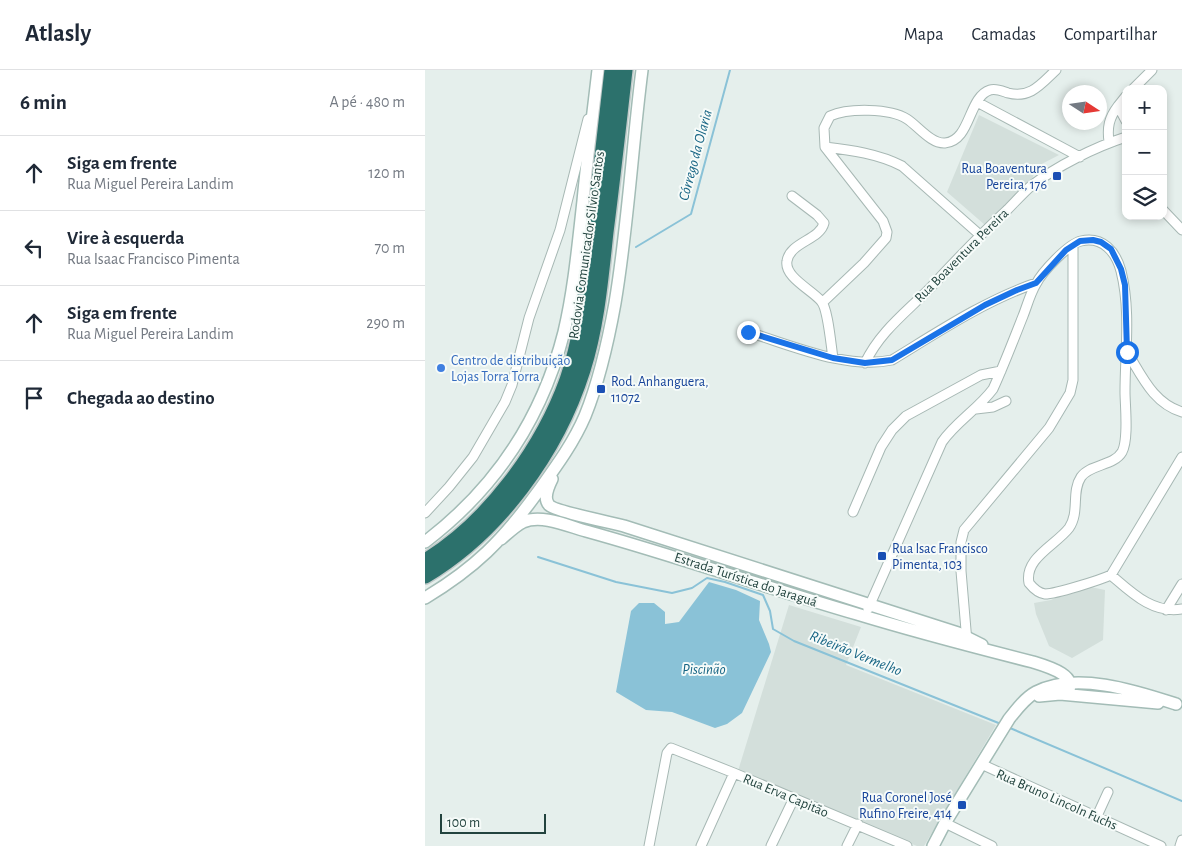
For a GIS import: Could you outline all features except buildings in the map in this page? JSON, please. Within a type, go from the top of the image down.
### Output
[{"type":"highway","name":"Rodovia Comunicador Silvio Santos","points":[[425,562],[478,520],[503,490],[523,463],[546,426],[567,380],[583,312],[612,70]]},
{"type":"highway","name":"Rodovia Comunicador Silvio Santos","points":[[425,576],[466,547],[500,514],[544,454],[570,404],[583,369],[594,324],[625,70]]},
{"type":"main road","points":[[425,542],[450,524],[497,473],[524,433],[546,388],[564,331],[573,285],[598,70]]},
{"type":"main road","points":[[425,598],[471,567],[501,539],[560,461],[584,418],[600,375],[609,339],[624,242],[642,70]]},
{"type":"main road","name":"Estrada Turística do Jaraguá","points":[[560,461],[547,493],[546,500],[553,508],[624,526],[870,604],[995,652],[1103,685]]},
{"type":"main road","name":"Estrada Turística do Jaraguá","points":[[501,539],[522,523],[534,520],[551,521],[661,552],[866,617],[967,641]]},
{"type":"main road","points":[[1036,663],[1062,689],[1148,703],[1179,703]]},
{"type":"main road","points":[[1062,689],[1063,674]]},
{"type":"main road","points":[[933,846],[945,823],[1009,719],[1034,693],[1103,685],[1179,703]]},
{"type":"street","points":[[823,302],[864,263],[886,238],[887,232],[883,221],[825,147],[823,128],[829,116],[844,111],[892,113],[907,119],[936,142],[951,142],[961,134],[977,102],[985,92],[995,89],[1015,95],[1032,92],[1056,70]]},
{"type":"street","points":[[1137,85],[1152,70]]},
{"type":"street","points":[[425,513],[473,457],[505,402],[512,385],[529,318],[560,230],[595,94]]},
{"type":"street","points":[[1109,142],[1108,124],[1122,101]]},
{"type":"street","points":[[977,102],[1080,157]]},
{"type":"street","points":[[1118,106],[1122,114]]},
{"type":"street","name":"Rua Boaventura Pereira","points":[[865,363],[894,321],[930,288],[980,235],[1031,186],[1080,157],[1109,142],[1122,138]]},
{"type":"street","points":[[825,147],[875,156],[902,166],[980,235]]},
{"type":"street","points":[[792,196],[817,215],[824,223],[824,226],[819,231],[792,251],[788,256],[787,266],[801,284],[823,302],[833,358]]},
{"type":"street","points":[[1167,214],[1182,230]]},
{"type":"street","points":[[866,617],[870,604],[942,442],[948,434],[984,402],[993,389],[1036,283],[1053,263],[1080,241],[1093,240],[1101,242],[1111,249],[1117,258],[1125,285],[1127,352],[1125,435],[1122,452],[1117,457],[1089,470],[1081,477],[1076,491],[1075,512],[1070,526],[1033,563],[1028,572],[1027,578],[1032,588],[1047,594],[1100,580],[1111,574],[1182,457]]},
{"type":"street","points":[[967,641],[961,572],[961,542],[964,530],[1049,428],[1064,404],[1073,380],[1073,245]]},
{"type":"street","points":[[748,332],[833,358],[865,363],[892,360],[985,305],[1036,283]]},
{"type":"street","points":[[1127,352],[1154,395],[1171,408],[1182,412]]},
{"type":"street","points":[[853,512],[881,447],[892,430],[906,416],[981,375],[1001,371]]},
{"type":"street","points":[[976,409],[993,407],[1006,401]]},
{"type":"street","points":[[1111,574],[1141,600],[1153,606],[1167,610],[1182,609]]},
{"type":"street","points":[[1167,610],[1182,584]]},
{"type":"street","name":"Rua Erva Capitão","points":[[649,846],[667,753],[669,749],[673,748],[907,846]]},
{"type":"street","name":"Rua Bruno Lincoln Fuchs","points":[[981,764],[1161,846]]},
{"type":"street","points":[[701,846],[734,773]]},
{"type":"street","points":[[1097,816],[1108,792]]},
{"type":"street","points":[[771,846],[794,798]]},
{"type":"street","points":[[945,823],[992,846]]},
{"type":"street","points":[[847,846],[858,824]]},
{"type":"street","points":[[1180,846],[1182,840]]},
{"type":"shaded area","points":[[979,115],[1059,155],[1036,167],[1032,180],[985,225],[947,192]]},
{"type":"shaded area","points":[[1086,586],[1105,590],[1103,640],[1072,658],[1049,646],[1036,614],[1034,603],[1051,600]]},
{"type":"shaded area","points":[[789,605],[861,627],[846,665],[996,725],[924,846],[917,846],[738,771]]},
{"type":"water","name":"Piscinão","points":[[709,582],[736,590],[760,601],[759,620],[771,652],[742,713],[727,724],[715,728],[672,712],[646,710],[616,692],[631,611],[639,603],[654,603],[665,612],[665,624],[679,622]]},
{"type":"waterway","name":"Córrego da Olaria","points":[[636,247],[691,214],[730,70]]},
{"type":"waterway","name":"Ribeirão Vermelho","points":[[538,557],[616,582],[672,593],[692,588],[707,578],[763,595],[770,611],[773,629],[794,641],[1001,724]]},
{"type":"waterway","name":"Ribeirão Vermelho","points":[[1010,728],[1182,801]]},
{"type":"place","name":"Rua Boaventura Pereira, 176","points":[[1057,176]]},
{"type":"place","name":"Centro de distribuição Lojas Torra Torra","points":[[441,368]]},
{"type":"place","name":"Rod. Anhanguera, 11072","points":[[601,389]]},
{"type":"place","name":"Rua Isac Francisco Pimenta, 103","points":[[882,556]]},
{"type":"place","name":"Rua Coronel José Rufino Freire, 414","points":[[962,805]]},
{"type":"route","points":[[748,332],[833,358],[865,363],[892,360],[985,305],[1036,283],[1066,250],[1080,241],[1093,240],[1101,242],[1111,249],[1121,269],[1125,285],[1127,352]]}]
